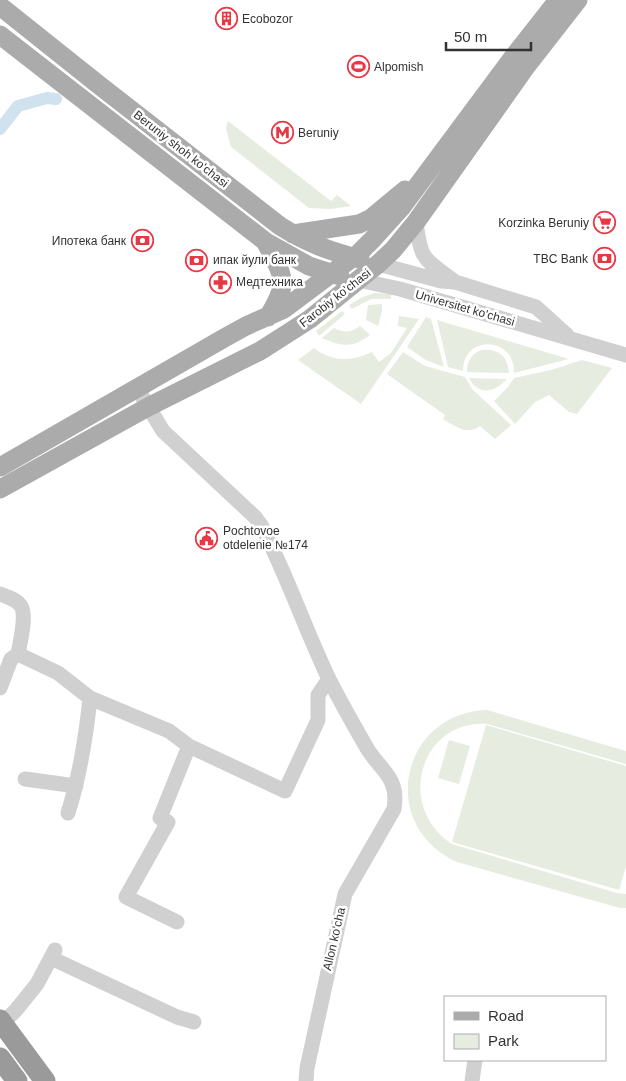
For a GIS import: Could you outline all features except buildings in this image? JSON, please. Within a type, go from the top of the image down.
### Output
[{"type":"highway","points":[[1,1022],[44,1081]]},
{"type":"highway","points":[[0,1058],[17,1081]]},
{"type":"main road","name":"Farobiy ko'chasi","points":[[0,467],[239,329],[284,309],[353,258],[401,208],[558,0]]},
{"type":"main road","name":"Farobiy ko'chasi","points":[[0,489],[148,407],[260,350],[310,319],[378,264],[393,250],[416,222],[525,68],[578,0]]},
{"type":"main road","name":"Beruniy shoh ko'chasi","points":[[0,6],[106,91],[293,234],[322,248],[378,264]]},
{"type":"main road","name":"Beruniy shoh ko'chasi","points":[[0,35],[266,242],[309,266],[331,274],[358,280]]},
{"type":"main road","points":[[293,234],[359,224],[370,219],[391,200],[424,177]]},
{"type":"main road","points":[[266,242],[280,269],[283,284],[282,293],[268,317]]},
{"type":"main road","points":[[353,258],[358,280]]},
{"type":"street","points":[[416,222],[423,256],[455,282]]},
{"type":"street","name":"Universitet ko'chasi","points":[[378,264],[441,282],[455,282],[536,307],[571,338]]},
{"type":"street","name":"Universitet ko'chasi","points":[[358,280],[400,289],[626,355]]},
{"type":"street","points":[[18,654],[58,673],[90,698],[169,731],[189,746],[285,791],[318,720],[318,695],[329,679],[261,525],[255,517],[163,431],[136,388]]},
{"type":"street","points":[[0,594],[15,600],[22,606],[24,618],[18,654],[12,659],[0,688]]},
{"type":"street","name":"Allon ko'cha","points":[[306,1081],[309,1059],[345,894],[394,809],[396,799],[392,781],[366,748],[329,679]]},
{"type":"street","points":[[68,813],[76,786],[87,728],[90,698]]},
{"type":"street","points":[[178,922],[126,896],[168,822],[160,818],[189,746]]},
{"type":"street","points":[[25,779],[76,786]]},
{"type":"street","points":[[1,1022],[16,1010],[37,984],[53,953],[177,1017],[194,1022]]},
{"type":"street","points":[[472,1081],[475,1061]]},
{"type":"green space","points":[[228,121],[331,201],[337,195],[351,206],[331,209],[309,208],[231,147],[226,128]]},
{"type":"green space","points":[[375,293],[391,294],[391,299],[371,299],[352,309],[349,305],[363,297]]},
{"type":"green space","points":[[382,304],[378,326],[366,320],[368,305]]},
{"type":"green space","points":[[342,311],[345,314],[319,336],[316,331]]},
{"type":"green space","points":[[399,316],[419,319],[361,404],[298,360],[314,348],[328,356],[342,359],[357,358],[372,352],[379,362],[391,353],[407,328],[398,326]]},
{"type":"green space","points":[[426,317],[431,319],[444,367],[426,360],[407,347]]},
{"type":"green space","points":[[437,320],[569,359],[514,373],[512,361],[506,352],[498,346],[489,344],[471,350],[465,359],[463,371],[448,367]]},
{"type":"green space","points":[[360,326],[370,335],[353,344],[341,344],[322,338],[334,328],[347,332]]},
{"type":"green space","points":[[481,350],[492,350],[501,354],[507,362],[509,373],[467,372],[471,358]]},
{"type":"green space","points":[[403,352],[425,366],[465,377],[472,389],[511,425],[495,439],[480,426],[475,429],[466,430],[443,419],[445,415],[387,374]]},
{"type":"green space","points":[[582,360],[612,368],[577,414],[569,412],[549,395],[535,402],[515,424],[494,401],[514,378],[551,370]]},
{"type":"green space","points":[[469,378],[507,379],[497,387],[487,391],[477,388]]},
{"type":"green space","points":[[487,710],[626,751],[626,764],[487,724],[464,726],[445,736],[431,750],[423,769],[420,789],[424,809],[434,828],[452,844],[617,893],[626,894],[626,908],[620,908],[457,862],[432,845],[416,823],[408,799],[409,774],[418,750],[434,730],[457,716]]},
{"type":"green space","points":[[486,725],[626,766],[626,866],[619,890],[452,842]]},
{"type":"green space","points":[[449,740],[470,746],[459,784],[438,778]]},
{"type":"waterway","points":[[0,129],[18,106],[47,98],[56,99]]},
{"type":"place","name":"Ecobozor","points":[[226,19]]},
{"type":"place","name":"Alpomish","points":[[358,67]]},
{"type":"place","name":"Beruniy","points":[[282,133]]},
{"type":"place","name":"Korzinka Beruniy","points":[[605,223]]},
{"type":"place","name":"Ипотека банк","points":[[142,241]]},
{"type":"place","name":"TBC Bank","points":[[604,259]]},
{"type":"place","name":"ипак йули банк","points":[[197,260]]},
{"type":"place","name":"Медтехника","points":[[220,282]]},
{"type":"place","name":"Pochtovoe otdelenie №174","points":[[207,538]]}]
